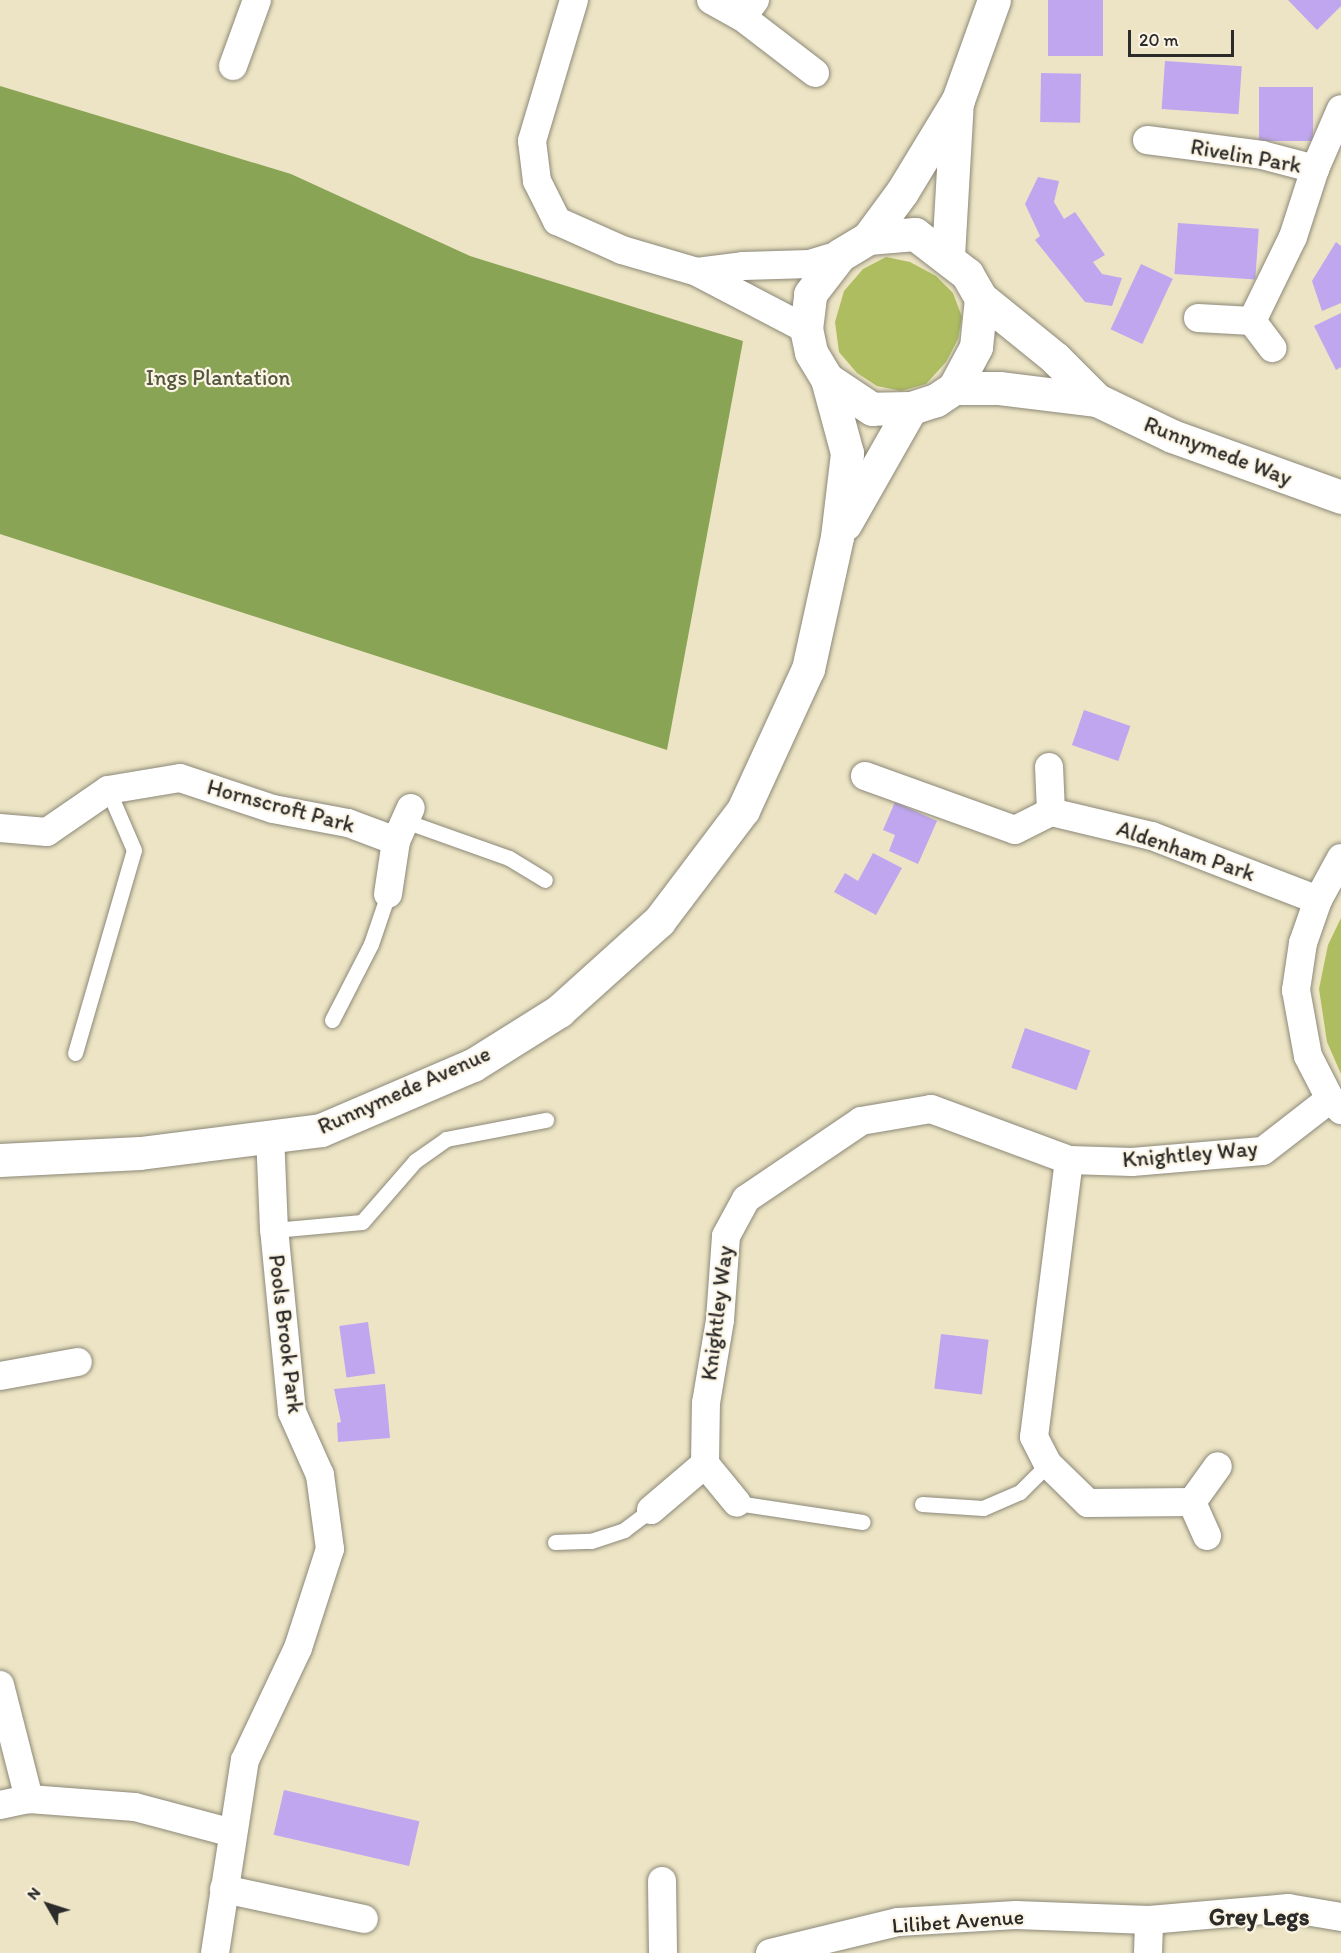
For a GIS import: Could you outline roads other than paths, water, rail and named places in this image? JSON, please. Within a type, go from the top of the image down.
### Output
[{"type":"street","points":[[233,66],[257,0]]},
{"type":"street","points":[[574,0],[532,141],[537,181],[557,221],[622,250],[697,272],[806,329]]},
{"type":"street","points":[[711,0],[748,8],[816,73]]},
{"type":"street","points":[[697,272],[743,266],[810,264],[840,255],[868,238],[902,192],[957,100],[994,0]]},
{"type":"street","points":[[948,256],[957,100]]},
{"type":"street","name":"Rivelin Park","points":[[1147,140],[1262,155],[1315,169],[1341,109]]},
{"type":"street","points":[[1252,321],[1293,237],[1315,169]]},
{"type":"street","points":[[840,255],[810,294],[806,329],[811,352],[827,379],[872,409],[911,408],[936,400],[954,388],[976,347],[981,298],[967,274],[948,256],[915,234],[868,238]]},
{"type":"street","name":"Runnymede Way","points":[[981,298],[1054,358],[1097,400]]},
{"type":"street","points":[[1198,318],[1252,321]]},
{"type":"street","points":[[1252,321],[1272,348]]},
{"type":"street","name":"Runnymede Avenue","points":[[0,1160],[140,1153],[321,1130],[473,1065],[559,1011],[659,921],[743,810],[808,669],[837,537],[847,453],[827,379]]},
{"type":"street","name":"Runnymede Way","points":[[954,388],[999,388],[1097,400],[1172,436],[1341,497]]},
{"type":"street","name":"Runnymede Avenue","points":[[837,537],[911,408]]},
{"type":"street","points":[[865,776],[1015,830],[1051,812],[1049,767]]},
{"type":"street","name":"Hornscroft Park","points":[[0,828],[46,832],[108,790],[180,778],[273,809],[348,823],[404,823]]},
{"type":"street","name":"Aldenham Park","points":[[1051,812],[1152,836],[1318,900]]},
{"type":"street","points":[[388,894],[404,823]]},
{"type":"street","points":[[1336,1104],[1308,1056],[1296,990],[1303,943],[1318,900],[1341,858]]},
{"type":"street","name":"Knightley Way","points":[[705,1464],[706,1403],[720,1320],[726,1236],[746,1199],[861,1121],[931,1109],[1069,1160],[1132,1162],[1263,1151],[1336,1104]]},
{"type":"street","name":"Pools Brook Park","points":[[215,1953],[245,1760],[298,1648],[330,1550],[320,1475],[292,1412],[274,1230],[270,1136]]},
{"type":"street","points":[[1069,1160],[1034,1437],[1048,1464],[1088,1503],[1192,1502]]},
{"type":"street","points":[[0,1376],[78,1362]]},
{"type":"street","points":[[651,1509],[705,1464],[737,1503]]},
{"type":"street","points":[[1192,1502],[1218,1466]]},
{"type":"street","points":[[1192,1502],[1207,1536]]},
{"type":"street","points":[[0,1685],[29,1799]]},
{"type":"street","points":[[0,1805],[29,1799],[135,1807],[233,1833]]},
{"type":"street","points":[[662,1881],[663,1953]]},
{"type":"street","points":[[224,1889],[364,1919]]},
{"type":"street","name":"Lilibet Avenue","points":[[770,1953],[898,1922],[1016,1915],[1149,1920],[1288,1908],[1341,1917]]},
{"type":"street","points":[[1148,1953],[1149,1920]]},
{"type":"lane","points":[[75,1053],[134,850],[108,790]]},
{"type":"lane","points":[[404,823],[509,858],[545,880]]},
{"type":"lane","points":[[332,1020],[371,944],[388,894]]},
{"type":"lane","points":[[274,1230],[362,1222],[415,1161],[446,1139],[546,1120]]},
{"type":"lane","points":[[922,1504],[983,1508],[1020,1492],[1048,1464]]},
{"type":"lane","points":[[737,1503],[862,1522]]},
{"type":"lane","points":[[555,1542],[602,1537],[624,1530],[651,1509]]},
{"type":"district","name":"Grey Legs","points":[[1259,1917]]},
{"type":"park label","name":"Ings Plantation","points":[[218,378]]}]
